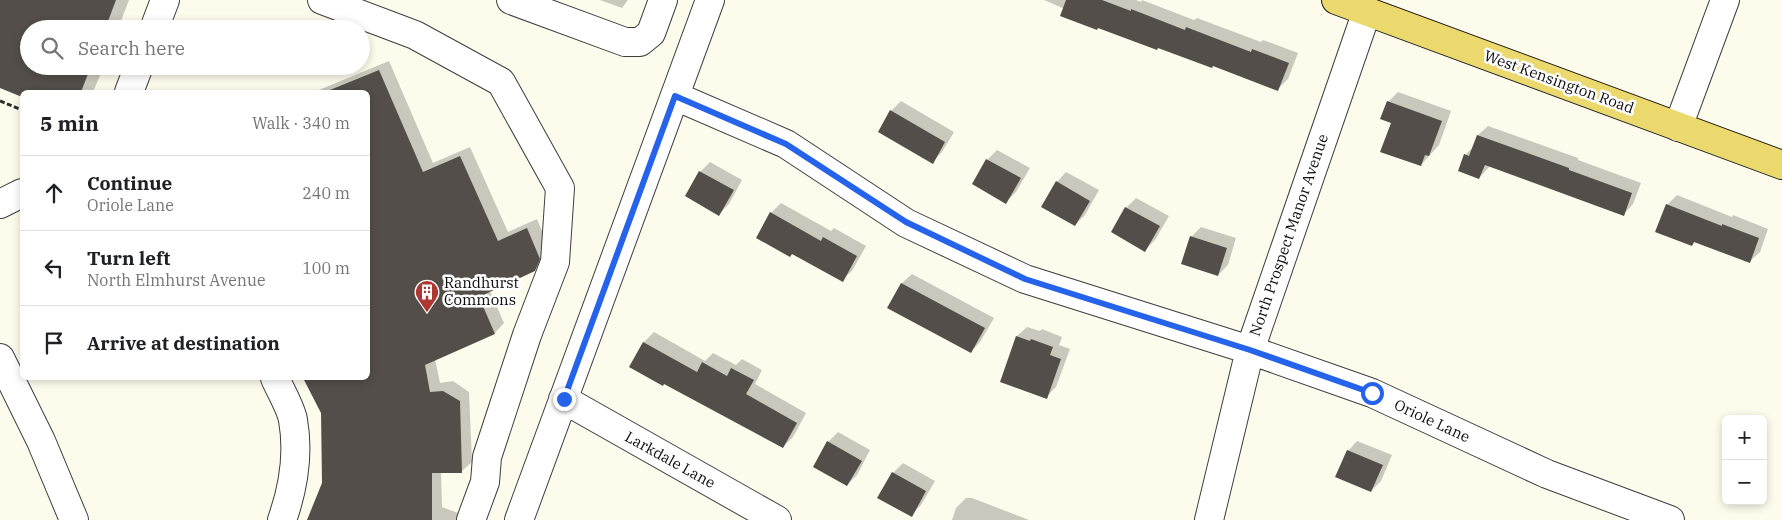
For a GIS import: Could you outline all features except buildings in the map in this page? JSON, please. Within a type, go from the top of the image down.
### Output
[{"type":"main road","name":"West Kensington Road","points":[[1336,0],[1379,9],[1678,127],[1782,165]]},
{"type":"street","points":[[157,20],[165,0]]},
{"type":"street","points":[[322,0],[415,34],[501,82],[560,188],[555,262],[527,335],[487,457],[485,482],[471,520]]},
{"type":"street","points":[[511,0],[625,42],[640,42],[651,33],[664,0]]},
{"type":"street","points":[[519,520],[710,0]]},
{"type":"street","points":[[1678,127],[1725,0]]},
{"type":"street","name":"North Prospect Manor Avenue","points":[[1209,520],[1250,350],[1379,9]]},
{"type":"street","points":[[130,90],[136,75]]},
{"type":"street","name":"Oriole Lane","points":[[675,96],[786,144],[906,222],[1025,279],[1250,350],[1372,393],[1546,474],[1670,520]]},
{"type":"street","points":[[0,204],[20,194]]},
{"type":"street","points":[[0,358],[41,441],[74,520]]},
{"type":"street","points":[[276,380],[293,419],[295,464],[290,498],[282,520]]},
{"type":"street","name":"Larkdale Lane","points":[[564,399],[777,520]]},
{"type":"path","points":[[0,102],[20,109]]},
{"type":"place","name":"Randhurst Commons","points":[[427,313]]},
{"type":"route","points":[[564,399],[675,96],[786,144],[906,222],[1025,279],[1250,350],[1372,393]]}]
